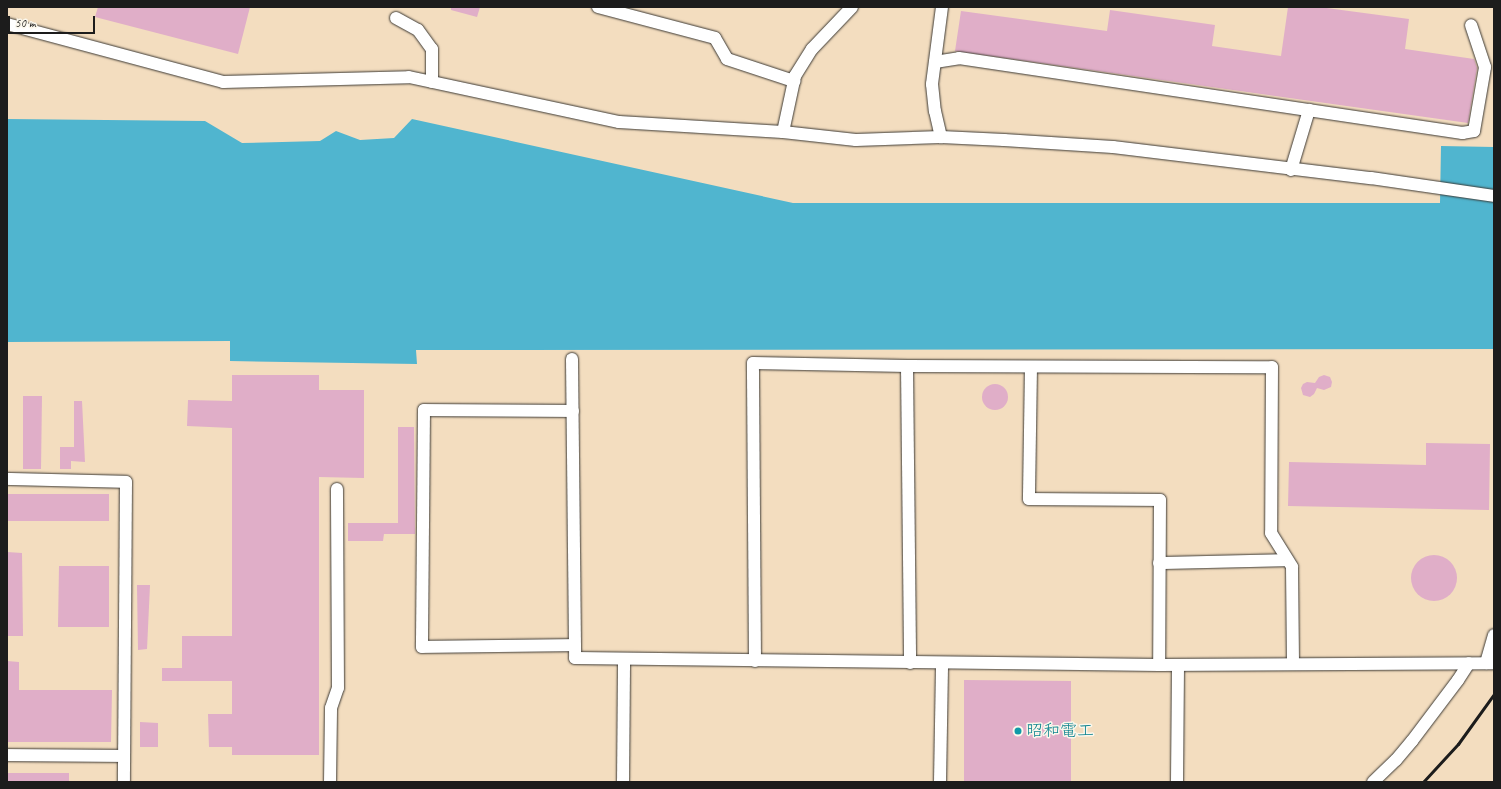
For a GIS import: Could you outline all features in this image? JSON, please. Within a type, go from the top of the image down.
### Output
[{"type":"street","points":[[598,7],[715,38],[727,59],[794,81]]},
{"type":"street","points":[[783,132],[794,81],[812,49],[852,7]]},
{"type":"street","points":[[941,137],[935,111],[932,84],[942,7]]},
{"type":"street","points":[[396,18],[418,30],[432,49],[432,82]]},
{"type":"street","points":[[7,24],[223,82],[409,77],[619,122],[783,132],[856,140],[941,137],[1086,145],[1291,170],[1371,178],[1494,196]]},
{"type":"street","points":[[935,62],[959,58],[1462,133],[1474,131],[1485,67],[1471,24]]},
{"type":"street","points":[[1291,170],[1309,110]]},
{"type":"street","points":[[572,359],[575,658],[624,660],[1159,665],[1490,663],[1494,635]]},
{"type":"street","points":[[754,661],[753,363],[1031,367],[1272,367],[1271,533],[1292,567],[1293,664]]},
{"type":"street","points":[[907,366],[910,663]]},
{"type":"street","points":[[1031,367],[1029,499],[1160,500],[1159,665]]},
{"type":"street","points":[[573,411],[424,410],[422,647],[575,645]]},
{"type":"street","points":[[7,479],[126,482],[124,782]]},
{"type":"street","points":[[330,782],[331,708],[338,688],[337,489]]},
{"type":"street","points":[[1159,564],[1287,560]]},
{"type":"street","points":[[623,782],[624,660]]},
{"type":"street","points":[[940,782],[942,663]]},
{"type":"street","points":[[1373,782],[1412,742],[1469,663]]},
{"type":"street","points":[[1177,782],[1178,665]]},
{"type":"street","points":[[7,755],[124,756]]},
{"type":"water","points":[[7,119],[205,121],[242,143],[320,141],[336,131],[360,140],[394,138],[412,119],[793,203],[1440,203],[1441,146],[1494,147],[1494,349],[416,350],[417,364],[230,361],[230,341],[7,342]]},
{"type":"building","points":[[98,7],[250,7],[238,54],[95,17]]},
{"type":"building","points":[[451,7],[480,7],[477,17],[451,10]]},
{"type":"building","points":[[1288,7],[1319,7],[1409,19],[1405,49],[1474,59],[1477,68],[1468,123],[955,51],[961,11],[1107,31],[1110,10],[1215,25],[1212,46],[1281,56]]},
{"type":"building","points":[[232,375],[319,375],[319,390],[364,390],[364,478],[319,477],[319,755],[232,755],[232,747],[209,747],[208,714],[232,714],[232,681],[162,681],[162,668],[182,668],[182,636],[232,636],[232,428],[187,426],[188,400],[232,401]]},
{"type":"building","points":[[1324,375],[1330,377],[1332,382],[1331,387],[1324,390],[1317,388],[1314,394],[1310,397],[1303,395],[1301,388],[1303,384],[1307,382],[1315,383],[1319,377]]},
{"type":"building","points":[[995,384],[1005,387],[1008,397],[1005,407],[995,410],[985,407],[982,397],[985,387]]},
{"type":"building","points":[[23,396],[42,396],[41,469],[23,469]]},
{"type":"building","points":[[74,401],[82,401],[85,462],[71,461],[71,469],[60,469],[60,447],[74,447]]},
{"type":"building","points":[[398,427],[414,427],[415,534],[384,534],[383,541],[348,541],[348,523],[398,523]]},
{"type":"building","points":[[1426,443],[1490,444],[1489,510],[1288,506],[1289,462],[1426,465]]},
{"type":"building","points":[[7,494],[109,494],[109,521],[7,521]]},
{"type":"building","points":[[7,552],[22,553],[23,636],[7,636]]},
{"type":"building","points":[[1429,555],[1439,555],[1447,559],[1453,565],[1457,573],[1457,583],[1453,591],[1447,597],[1439,601],[1429,601],[1421,597],[1415,591],[1411,583],[1411,573],[1415,565],[1421,559]]},
{"type":"building","points":[[59,566],[109,566],[109,627],[58,627]]},
{"type":"building","points":[[137,585],[150,585],[147,649],[138,650]]},
{"type":"building","points":[[7,661],[19,662],[19,690],[112,690],[111,742],[7,742]]},
{"type":"building","name":"昭和電工","points":[[964,680],[1071,681],[1071,782],[964,782]]},
{"type":"building","points":[[140,722],[158,723],[158,747],[140,747]]},
{"type":"building","points":[[7,773],[69,773],[69,782],[7,782]]},
{"type":"railway","points":[[1423,782],[1458,744],[1494,694]]},
{"type":"place","name":"昭和電工","points":[[1018,731]]}]
